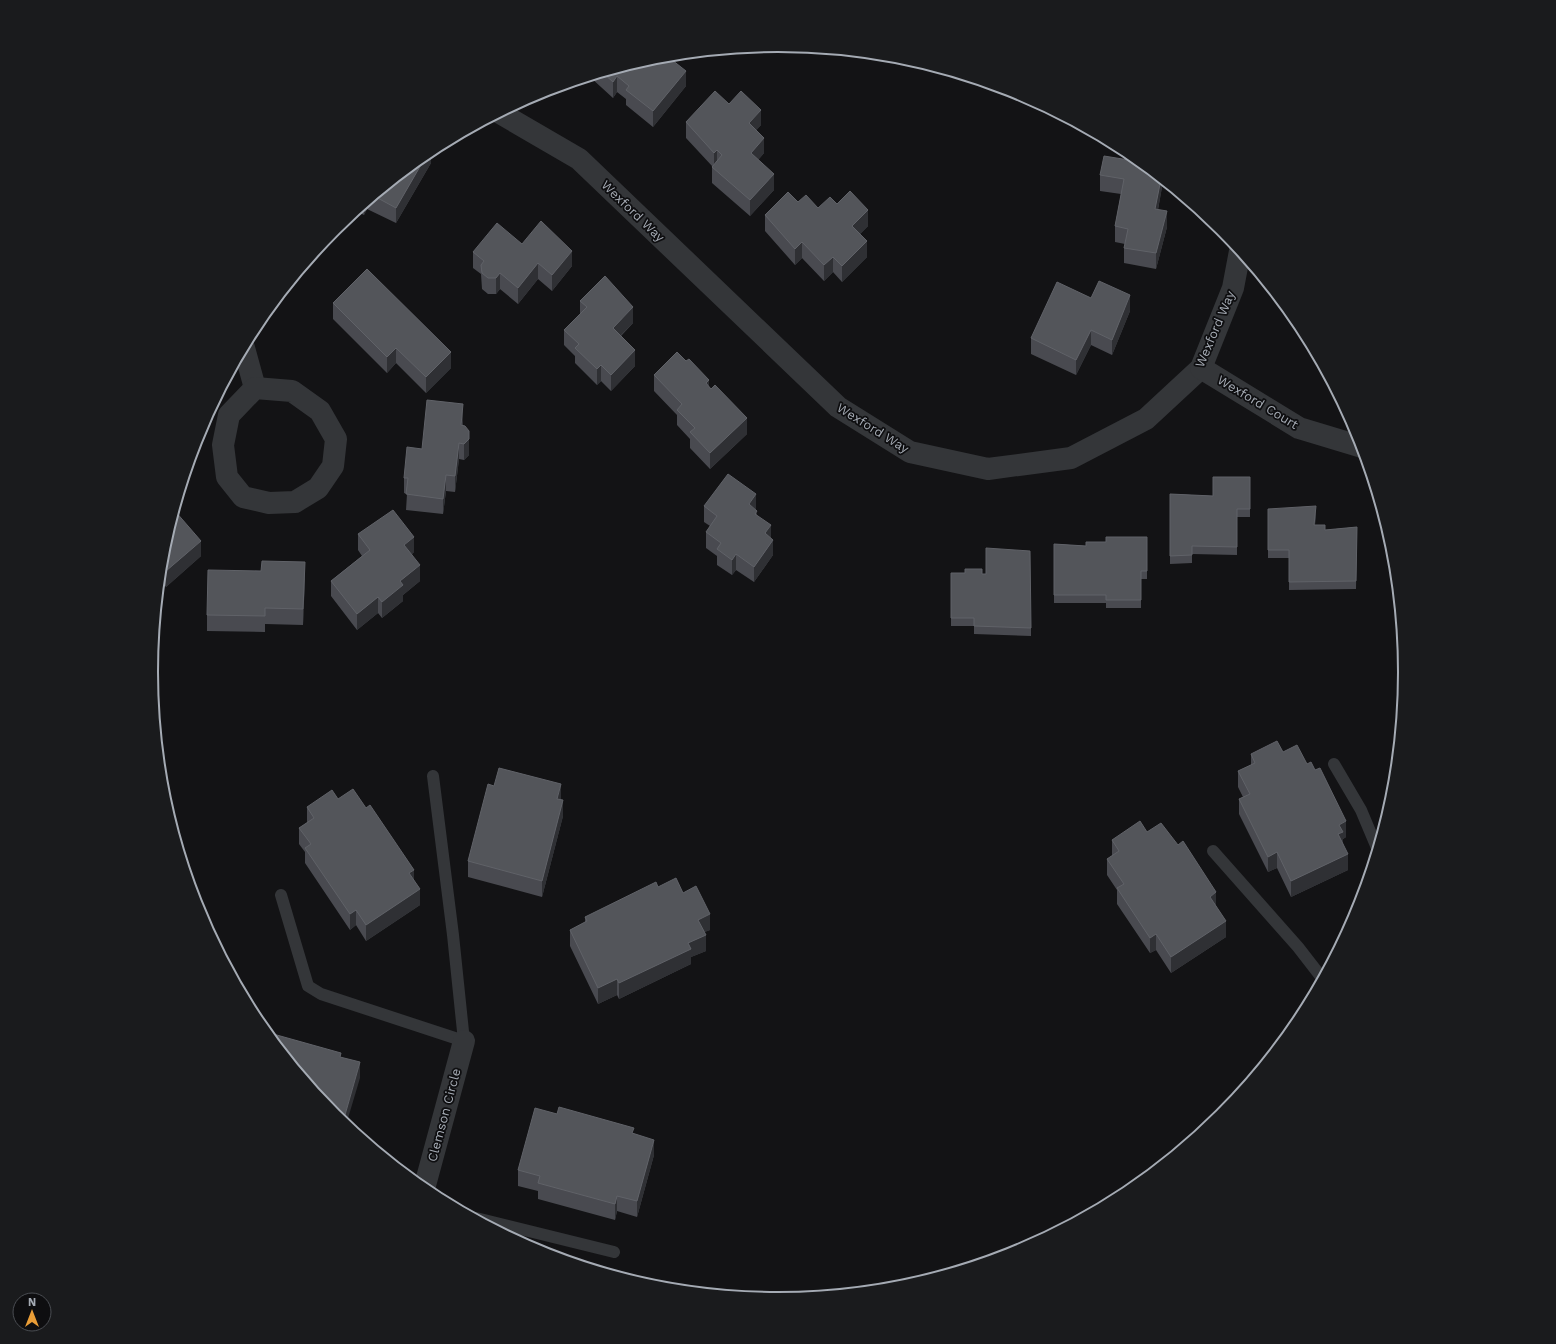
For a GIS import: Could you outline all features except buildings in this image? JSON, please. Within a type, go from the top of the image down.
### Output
[{"type":"street","name":"Wexford Way","points":[[505,116],[579,159],[838,407],[910,452],[988,469],[1071,458],[1146,419],[1201,368],[1233,288],[1239,258]]},
{"type":"street","points":[[246,354],[255,388]]},
{"type":"street","name":"Wexford Court","points":[[1201,368],[1299,428],[1355,445]]},
{"type":"street","points":[[255,388],[292,391],[320,411],[336,439],[333,466],[318,488],[295,502],[269,503],[243,497],[227,477],[223,445],[229,415],[255,388]]},
{"type":"street","name":"Clemson Circle","points":[[426,1182],[464,1041]]},
{"type":"lane","points":[[1334,764],[1362,810],[1374,841]]},
{"type":"lane","points":[[281,895],[308,986],[321,994],[464,1041],[453,935],[433,776]]},
{"type":"lane","points":[[1213,852],[1298,947],[1319,974]]},
{"type":"lane","points":[[493,1222],[614,1252]]}]
